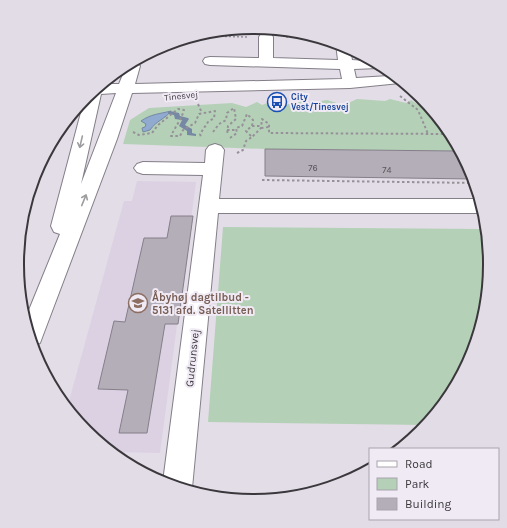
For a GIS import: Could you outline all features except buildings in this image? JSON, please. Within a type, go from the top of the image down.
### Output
[{"type":"street","points":[[266,37],[266,62]]},
{"type":"street","points":[[344,53],[350,83]]},
{"type":"street","points":[[210,61],[368,65]]},
{"type":"street","points":[[33,329],[108,139],[131,70]]},
{"type":"street","name":"Tinesvej","points":[[96,97],[279,84],[350,83],[391,80]]},
{"type":"street","name":"Tinesvej","points":[[350,83],[405,94]]},
{"type":"street","points":[[44,301],[89,104]]},
{"type":"street","points":[[142,168],[210,148]]},
{"type":"street","name":"Gudrunsvej","points":[[179,480],[208,206],[210,148]]},
{"type":"street","points":[[208,206],[475,206]]},
{"type":"path","points":[[405,94],[410,102],[419,111],[428,134]]},
{"type":"path","points":[[127,129],[139,134],[152,133],[156,124],[178,110],[184,110],[181,120],[177,123],[170,136],[180,136],[183,130],[195,123],[199,114],[215,111],[214,118],[208,122],[200,134],[210,148],[222,122],[226,120],[227,113],[234,108],[236,119],[229,125],[226,138],[230,138],[237,133],[236,128],[242,126],[248,129]]},
{"type":"path","points":[[242,126],[247,114],[253,120],[252,126]]},
{"type":"path","points":[[248,129],[246,131],[252,137],[261,127],[262,119],[269,124],[269,133],[443,134]]},
{"type":"path","points":[[222,122],[229,125]]},
{"type":"path","points":[[248,129],[252,126],[269,126]]},
{"type":"path","points":[[227,130],[237,130]]},
{"type":"path","points":[[262,180],[469,184]]},
{"type":"shaded area","name":"Åbyhøj dagtilbud - 5131 afd. Satellitten","points":[[137,181],[196,182],[160,453],[122,452],[102,437],[69,401],[124,201],[132,201]]},
{"type":"green space","points":[[357,99],[385,101],[390,99],[406,103],[411,100],[419,105],[436,124],[453,151],[265,149],[123,144],[130,120],[149,108],[232,103],[246,107],[257,102],[262,105],[267,103],[281,106],[301,101],[307,103],[327,100],[344,105]]},
{"type":"green space","points":[[223,227],[480,229],[483,249],[483,279],[479,309],[471,338],[459,366],[444,392],[436,404],[417,425],[208,422]]},
{"type":"water","points":[[171,111],[150,130],[143,132],[142,128],[145,127],[146,124],[141,121],[152,116]]},
{"type":"waterway","points":[[170,113],[177,114],[177,118],[186,119],[182,126],[190,130],[189,134],[194,135]]},
{"type":"place","name":"City Vest/Tinesvej","points":[[277,102]]},
{"type":"place","name":"Åbyhøj dagtilbud - 5131 afd. Satellitten","points":[[138,303]]}]
